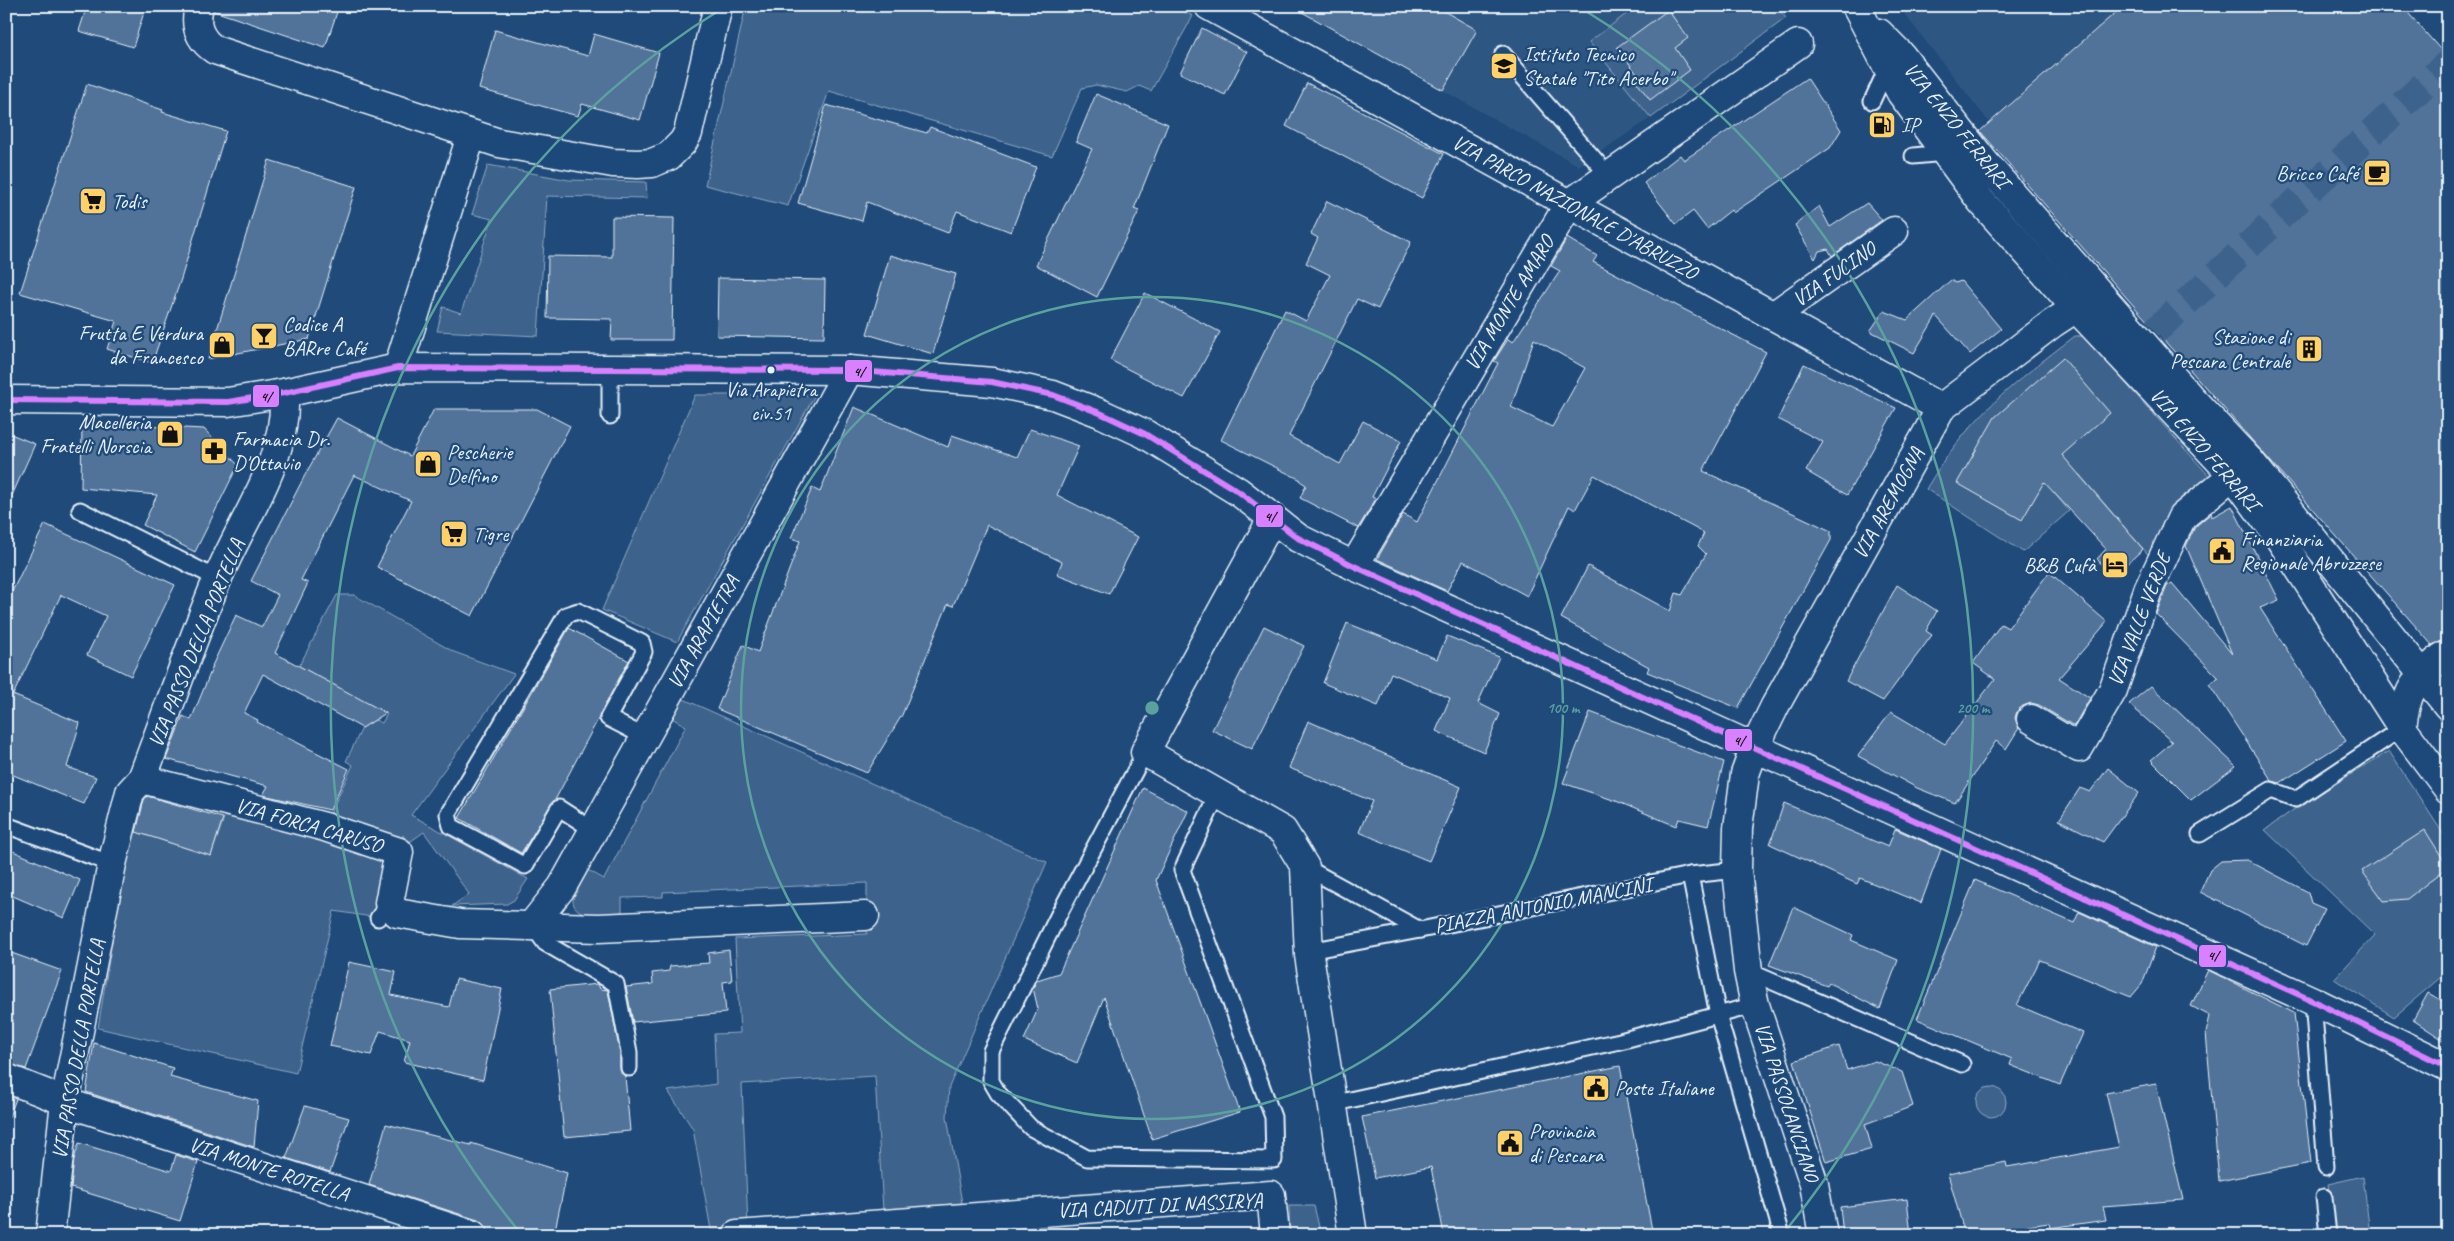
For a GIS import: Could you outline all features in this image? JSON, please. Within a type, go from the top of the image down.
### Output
[{"type":"street","points":[[200,6],[197,26],[204,40],[215,50],[471,136],[499,143],[613,163],[652,163],[669,156],[683,142],[688,133],[718,6]]},
{"type":"street","name":"VIA PARCO NAZIONALE D'ABRUZZO","points":[[1209,6],[1941,408]]},
{"type":"street","name":"VIA ENZO FERRARI","points":[[1858,10],[1894,61],[1967,139],[1986,164],[2111,307],[2241,468],[2448,706]]},
{"type":"street","name":"VIA MONTE AMARO","points":[[1354,566],[1568,204],[1798,44]]},
{"type":"street","name":"VIA ENZO FERRARI","points":[[1894,61],[1901,93],[1981,201],[2076,308],[2140,343]]},
{"type":"street","points":[[398,368],[471,136]]},
{"type":"street","name":"VIA FUCINO","points":[[1773,316],[1894,231]]},
{"type":"street","points":[[2076,308],[2090,304],[2111,307]]},
{"type":"street","name":"VIA AREMOGNA","points":[[1755,747],[1941,408],[2076,308]]},
{"type":"street","points":[[6,400],[228,402],[284,393],[398,368],[849,370],[992,382],[1053,395],[1100,413],[1145,434],[1239,492],[1298,538],[1354,566],[2313,1001],[2448,1067]]},
{"type":"street","name":"VIA ARAPIETRA","points":[[530,934],[556,894],[593,830],[849,370]]},
{"type":"street","name":"VIA PASSO DELLA PORTELLA","points":[[50,1235],[65,1102],[112,864],[130,792],[142,779],[218,579],[272,469],[285,413],[284,393]]},
{"type":"street","name":"VIA ENZO FERRARI","points":[[2241,468],[2280,539],[2402,728],[2448,789]]},
{"type":"street","name":"VIA VALLE VERDE","points":[[2031,719],[2079,748],[2113,690],[2148,590],[2182,516],[2241,468]]},
{"type":"street","points":[[1145,752],[1272,519]]},
{"type":"street","points":[[2402,728],[2405,704],[2412,685],[2420,675],[2442,657]]},
{"type":"street","name":"VIA PASSOLANCIANO","points":[[1755,747],[1744,774],[1737,870],[1748,970],[1755,1005],[1814,1184],[1823,1235]]},
{"type":"street","name":"PIAZZA ANTONIO MANCINI","points":[[1145,752],[1283,831],[1305,867],[1309,951],[1331,1104],[1354,1235]]},
{"type":"street","name":"VIA FORCA CARUSO","points":[[142,779],[325,827],[399,852],[384,910],[460,924],[495,926],[530,934]]},
{"type":"street","points":[[556,894],[569,917],[583,926]]},
{"type":"street","points":[[530,934],[583,926],[599,928],[865,916]]},
{"type":"street","name":"VIA MONTE ROTELLA","points":[[6,1078],[65,1102],[473,1235]]},
{"type":"street","name":"VIA CADUTI DI NASSIRYA","points":[[737,1235],[983,1225],[1271,1196],[1275,1235]]},
{"type":"lane","points":[[1503,54],[1609,176]]},
{"type":"lane","points":[[1872,101],[1894,61]]},
{"type":"lane","points":[[1913,156],[1945,153],[1967,139]]},
{"type":"lane","points":[[610,369],[610,416]]},
{"type":"lane","points":[[80,510],[218,579]]},
{"type":"lane","points":[[593,830],[559,808],[525,866],[451,826],[448,814],[566,615],[578,610],[642,643],[644,652],[608,718],[645,737]]},
{"type":"lane","points":[[2200,834],[2271,790],[2296,798],[2402,728]]},
{"type":"lane","points":[[1145,752],[1059,914],[991,1051],[991,1081],[998,1093],[1032,1128],[1086,1158],[1274,1160],[1273,1117],[1182,870],[1218,793]]},
{"type":"lane","points":[[6,825],[112,864]]},
{"type":"lane","name":"PIAZZA ANTONIO MANCINI","points":[[1305,867],[1420,930],[1690,875],[1737,870]]},
{"type":"lane","points":[[1690,875],[1718,1015],[1782,1235]]},
{"type":"lane","points":[[1309,951],[1420,930]]},
{"type":"lane","points":[[530,934],[616,984],[629,1052],[629,1068]]},
{"type":"lane","points":[[1748,970],[1962,1064]]},
{"type":"lane","points":[[2313,1001],[2326,1167]]},
{"type":"lane","points":[[1331,1104],[1620,1041],[1755,1005]]},
{"type":"lane","points":[[2324,1197],[2328,1235]]},
{"type":"shaded area","points":[[746,6],[1173,6],[1193,16],[1151,91],[1139,86],[1127,92],[1096,85],[1082,88],[1052,156],[829,91],[788,206],[705,185]]},
{"type":"shaded area","name":"Istituto Tecnico Statale \"Tito Acerbo\"","points":[[1291,6],[1637,6],[1590,42],[1651,118],[1579,166]]},
{"type":"shaded area","points":[[1637,6],[1776,6],[1786,18],[1651,118],[1589,42]]},
{"type":"shaded area","points":[[1898,6],[2123,6],[1989,122]]},
{"type":"shaded area","points":[[488,165],[569,180],[646,182],[647,198],[547,196],[538,336],[437,331],[443,307],[461,313],[492,219],[472,214]]},
{"type":"shaded area","points":[[2075,336],[2083,336],[2212,479],[2152,559],[2079,474],[2054,493],[2069,511],[2023,552],[1926,489],[1958,442],[1992,404],[2031,370]]},
{"type":"shaded area","points":[[695,395],[815,395],[677,642],[602,610]]},
{"type":"shaded area","points":[[337,595],[354,595],[454,652],[514,674],[411,815],[528,879],[514,900],[507,904],[452,906],[469,894],[424,832],[408,843],[403,835],[399,846],[327,820],[353,765],[346,761],[362,728],[375,720],[382,723],[387,714],[299,666]]},
{"type":"shaded area","points":[[679,697],[1047,862],[949,1087],[947,1117],[962,1203],[883,1211],[875,1076],[742,1084],[748,1226],[711,1230],[693,1129],[668,1091],[716,1084],[714,1034],[740,1033],[735,939],[867,934],[867,883],[663,892],[663,897],[622,898],[622,915],[595,915],[577,910],[573,896],[577,884],[586,869],[604,879],[686,726],[668,716]]},
{"type":"shaded area","points":[[2389,751],[2448,841],[2448,971],[2394,1017],[2334,979],[2375,935],[2265,830],[2293,810]]},
{"type":"shaded area","points":[[227,809],[388,856],[372,917],[334,911],[296,1073],[98,1028],[130,830],[211,856]]},
{"type":"shaded area","points":[[1991,1087],[2002,1091],[2006,1102],[2002,1113],[1991,1117],[1980,1113],[1976,1102],[1980,1091]]},
{"type":"shaded area","points":[[2363,1176],[2370,1235],[2334,1235],[2328,1184]]},
{"type":"shaded area","points":[[1289,1206],[1314,1206],[1321,1235],[1290,1235]]},
{"type":"building","points":[[87,6],[146,6],[133,47],[79,31]]},
{"type":"building","points":[[214,6],[339,6],[325,48],[214,11]]},
{"type":"building","points":[[1291,6],[1435,6],[1477,30],[1443,90]]},
{"type":"building","name":"Stazione di Pescara Centrale","points":[[2123,6],[2402,6],[2448,58],[2448,643],[2440,642],[2432,645],[1980,131]]},
{"type":"building","points":[[1668,10],[1688,38],[1675,48],[1690,70],[1650,100],[1636,81],[1640,78],[1617,47]]},
{"type":"building","points":[[1202,28],[1247,52],[1225,95],[1180,73]]},
{"type":"building","points":[[495,30],[588,56],[594,34],[659,53],[640,120],[582,104],[578,116],[479,89]]},
{"type":"building","points":[[1807,78],[1841,130],[1830,148],[1733,213],[1731,210],[1707,229],[1693,211],[1676,224],[1644,183],[1680,155],[1684,160]]},
{"type":"building","points":[[1307,83],[1444,154],[1422,198],[1286,126]]},
{"type":"building","points":[[87,84],[163,110],[162,112],[226,131],[181,279],[152,363],[107,349],[116,321],[20,293]]},
{"type":"building","points":[[1096,94],[1168,124],[1134,209],[1139,211],[1097,297],[1036,265],[1092,149],[1076,142]]},
{"type":"building","points":[[826,105],[927,133],[930,127],[1036,167],[1011,232],[957,211],[948,233],[867,202],[862,221],[798,203]]},
{"type":"building","points":[[269,160],[356,187],[309,339],[208,359]]},
{"type":"building","points":[[1327,201],[1411,242],[1378,309],[1357,299],[1289,436],[1340,464],[1363,421],[1401,441],[1372,497],[1376,499],[1358,528],[1300,498],[1306,485],[1301,480],[1221,440],[1285,310],[1306,321],[1330,275],[1306,263],[1318,238],[1311,234]]},
{"type":"building","points":[[1867,203],[1882,220],[1832,256],[1828,249],[1819,251],[1815,259],[1795,225],[1819,206],[1830,227]]},
{"type":"building","points":[[612,217],[674,218],[672,340],[611,340],[612,319],[547,318],[548,256],[612,257]]},
{"type":"building","points":[[1567,238],[1597,256],[1593,262],[1766,352],[1703,471],[1831,531],[1831,540],[1738,708],[1647,672],[1649,667],[1561,618],[1588,566],[1670,611],[1676,593],[1682,595],[1706,554],[1698,546],[1704,533],[1594,475],[1575,510],[1569,506],[1527,596],[1463,561],[1447,591],[1377,559],[1403,514],[1417,522],[1498,363],[1494,361],[1508,339],[1513,342],[1560,271],[1551,266]],"holes":[[[1534,339],[1585,368],[1552,427],[1511,407]]]},
{"type":"building","points":[[890,255],[956,274],[933,354],[867,334]]},
{"type":"building","points":[[718,278],[825,280],[824,338],[717,336]]},
{"type":"building","points":[[1951,280],[1955,283],[1961,281],[2001,329],[1970,354],[1936,316],[1914,353],[1870,331],[1884,311],[1907,320]]},
{"type":"building","points":[[1145,293],[1220,332],[1184,398],[1110,360]]},
{"type":"building","points":[[2063,358],[2110,413],[2062,455],[2143,549],[2113,577],[2097,559],[2106,549],[2044,482],[2022,520],[1957,483],[1995,417]]},
{"type":"building","points":[[1804,364],[1896,408],[1847,495],[1806,471],[1823,442],[1778,419]]},
{"type":"building","points":[[854,407],[948,447],[952,435],[1017,457],[1030,429],[1079,446],[1057,495],[1138,537],[1109,594],[1057,574],[1062,562],[987,525],[953,606],[948,604],[902,715],[867,773],[717,709],[743,645],[758,652],[800,541],[791,538],[812,488],[820,492]]},
{"type":"building","points":[[434,409],[537,409],[570,426],[472,616],[377,567],[411,501],[354,475],[301,580],[308,583],[275,653],[386,713],[362,728],[263,674],[244,713],[258,720],[257,722],[349,769],[330,810],[263,795],[268,786],[166,759],[183,716],[191,720],[212,666],[236,615],[262,627],[278,595],[251,581],[305,475],[337,418],[410,456]]},
{"type":"building","points":[[82,423],[204,429],[238,465],[195,552],[143,525],[157,495],[81,488]]},
{"type":"building","points":[[6,432],[35,444],[6,509]]},
{"type":"building","points":[[2232,506],[2279,600],[2260,608],[2346,741],[2280,783],[2272,781],[2209,684],[2219,678],[2156,614],[2167,586],[2172,583],[2232,654],[2186,546],[2195,527],[2211,513],[2212,517]]},
{"type":"building","points":[[45,524],[175,585],[131,676],[87,655],[106,616],[61,595],[13,695],[80,723],[67,767],[96,777],[84,804],[6,772],[6,604]]},
{"type":"building","points":[[2049,572],[2107,622],[2059,678],[2090,698],[2074,726],[2039,705],[2031,703],[2023,706],[2017,711],[2015,718],[2019,728],[2006,749],[1996,741],[1955,803],[1917,788],[1858,756],[1891,712],[1945,744],[1995,679],[1973,663],[2001,624],[2008,628]]},
{"type":"building","points":[[1897,585],[1937,611],[1926,631],[1932,635],[1883,701],[1846,681]]},
{"type":"building","points":[[1347,623],[1437,659],[1447,636],[1499,657],[1478,703],[1500,714],[1484,752],[1436,731],[1450,698],[1391,673],[1378,706],[1323,683]]},
{"type":"building","points":[[1264,626],[1304,646],[1252,749],[1212,730]]},
{"type":"building","points":[[569,628],[629,661],[555,800],[521,853],[459,818]]},
{"type":"building","points":[[2151,686],[2236,766],[2191,800],[2151,760],[2172,742],[2129,704]]},
{"type":"building","points":[[1590,712],[1724,762],[1708,826],[1679,819],[1676,826],[1616,801],[1563,783]]},
{"type":"building","points":[[1308,721],[1461,787],[1429,861],[1359,832],[1372,801],[1289,768]]},
{"type":"building","points":[[2108,768],[2139,793],[2103,842],[2059,820],[2080,788],[2090,792]]},
{"type":"building","points":[[1143,788],[1188,811],[1156,880],[1240,1112],[1152,1139],[1104,997],[1077,1063],[1024,1040],[1038,1009],[1033,988],[1037,980],[1059,973]]},
{"type":"building","points":[[147,796],[223,818],[211,856],[136,832],[144,800]]},
{"type":"building","points":[[1784,803],[1888,847],[1895,829],[1941,849],[1921,903],[1860,878],[1857,884],[1770,844]]},
{"type":"building","points":[[2425,830],[2448,867],[2407,899],[2384,901],[2362,871]]},
{"type":"building","points":[[6,848],[80,880],[64,918],[6,893]]},
{"type":"building","points":[[2247,860],[2308,892],[2311,903],[2325,909],[2306,946],[2200,892],[2210,870],[2221,861]]},
{"type":"building","points":[[1975,880],[2074,923],[2079,912],[2156,947],[2142,984],[2131,997],[2040,960],[2017,1005],[2083,1033],[2060,1085],[2010,1065],[2012,1059],[1917,1019]]},
{"type":"building","points":[[1793,907],[1853,935],[1851,940],[1898,960],[1880,1009],[1829,983],[1827,986],[1769,965]]},
{"type":"building","points":[[729,950],[732,981],[723,982],[726,1013],[633,1022],[626,987],[653,984],[652,973],[669,971],[670,966],[709,963],[708,953]]},
{"type":"building","points":[[6,951],[62,971],[26,1069],[6,1063]]},
{"type":"building","points":[[349,962],[396,972],[391,995],[449,1007],[456,979],[502,989],[483,1080],[404,1062],[410,1040],[380,1031],[371,1055],[330,1046]]},
{"type":"building","points":[[2208,970],[2294,1013],[2311,1163],[2219,1181],[2206,1033],[2210,1016],[2191,1006]]},
{"type":"building","points":[[598,984],[600,989],[608,990],[620,1053],[620,1068],[625,1076],[630,1131],[564,1137],[550,989]]},
{"type":"building","points":[[2428,993],[2448,1004],[2448,1043],[2413,1020]]},
{"type":"building","points":[[94,1043],[173,1068],[170,1077],[258,1101],[254,1147],[86,1092]]},
{"type":"building","points":[[1839,1046],[1847,1070],[1875,1061],[1902,1072],[1913,1106],[1865,1124],[1872,1149],[1826,1162],[1794,1061]]},
{"type":"building","points":[[1620,1066],[1653,1235],[1444,1235],[1431,1167],[1375,1178],[1362,1117]]},
{"type":"building","points":[[2156,1084],[2183,1200],[2103,1206],[2106,1220],[2050,1228],[2049,1223],[1965,1235],[1948,1174],[2006,1162],[2007,1167],[2119,1147],[2106,1093]]},
{"type":"building","points":[[6,1095],[16,1099],[9,1117],[6,1116]]},
{"type":"building","points":[[305,1106],[349,1118],[330,1172],[286,1158]]},
{"type":"building","points":[[386,1124],[471,1145],[471,1143],[567,1173],[554,1235],[488,1235],[485,1225],[478,1220],[369,1185]]},
{"type":"building","points":[[79,1143],[171,1171],[176,1155],[198,1162],[180,1221],[71,1188],[74,1159]]},
{"type":"building","points":[[1907,1199],[1911,1235],[1843,1235],[1840,1207]]},
{"type":"tunnel","points":[[2155,331],[2448,63]]},
{"type":"transit line","name":"4/","points":[[6,400],[228,402],[284,393],[398,368],[849,370],[992,382],[1053,395],[1100,413],[1145,434],[1239,492],[1298,538],[1354,566],[2313,1001],[2448,1067]]},
{"type":"place","name":"Istituto Tecnico Statale \"Tito Acerbo\"","points":[[1504,66]]},
{"type":"place","name":"IP","points":[[1882,125]]},
{"type":"place","name":"Bricco Café","points":[[2377,173]]},
{"type":"place","name":"Todis","points":[[93,201]]},
{"type":"place","name":"Codice A BARre Café","points":[[264,336]]},
{"type":"place","name":"Frutta E Verdura da Francesco","points":[[222,345]]},
{"type":"place","name":"Stazione di Pescara Centrale","points":[[2309,349]]},
{"type":"place","name":"Via Arapietra civ.51","points":[[771,370]]},
{"type":"place","name":"Macelleria Fratelli Norscia","points":[[170,434]]},
{"type":"place","name":"Farmacia Dr. D'Ottavio","points":[[214,451]]},
{"type":"place","name":"Pescherie Delfino","points":[[428,464]]},
{"type":"place","name":"Tigre","points":[[454,534]]},
{"type":"place","name":"Finanziaria Regionale Abruzzese","points":[[2222,551]]},
{"type":"place","name":"B&B Cufà","points":[[2115,565]]},
{"type":"place","name":"Poste Italiane","points":[[1596,1088]]},
{"type":"place","name":"Provincia di Pescara","points":[[1510,1143]]}]
